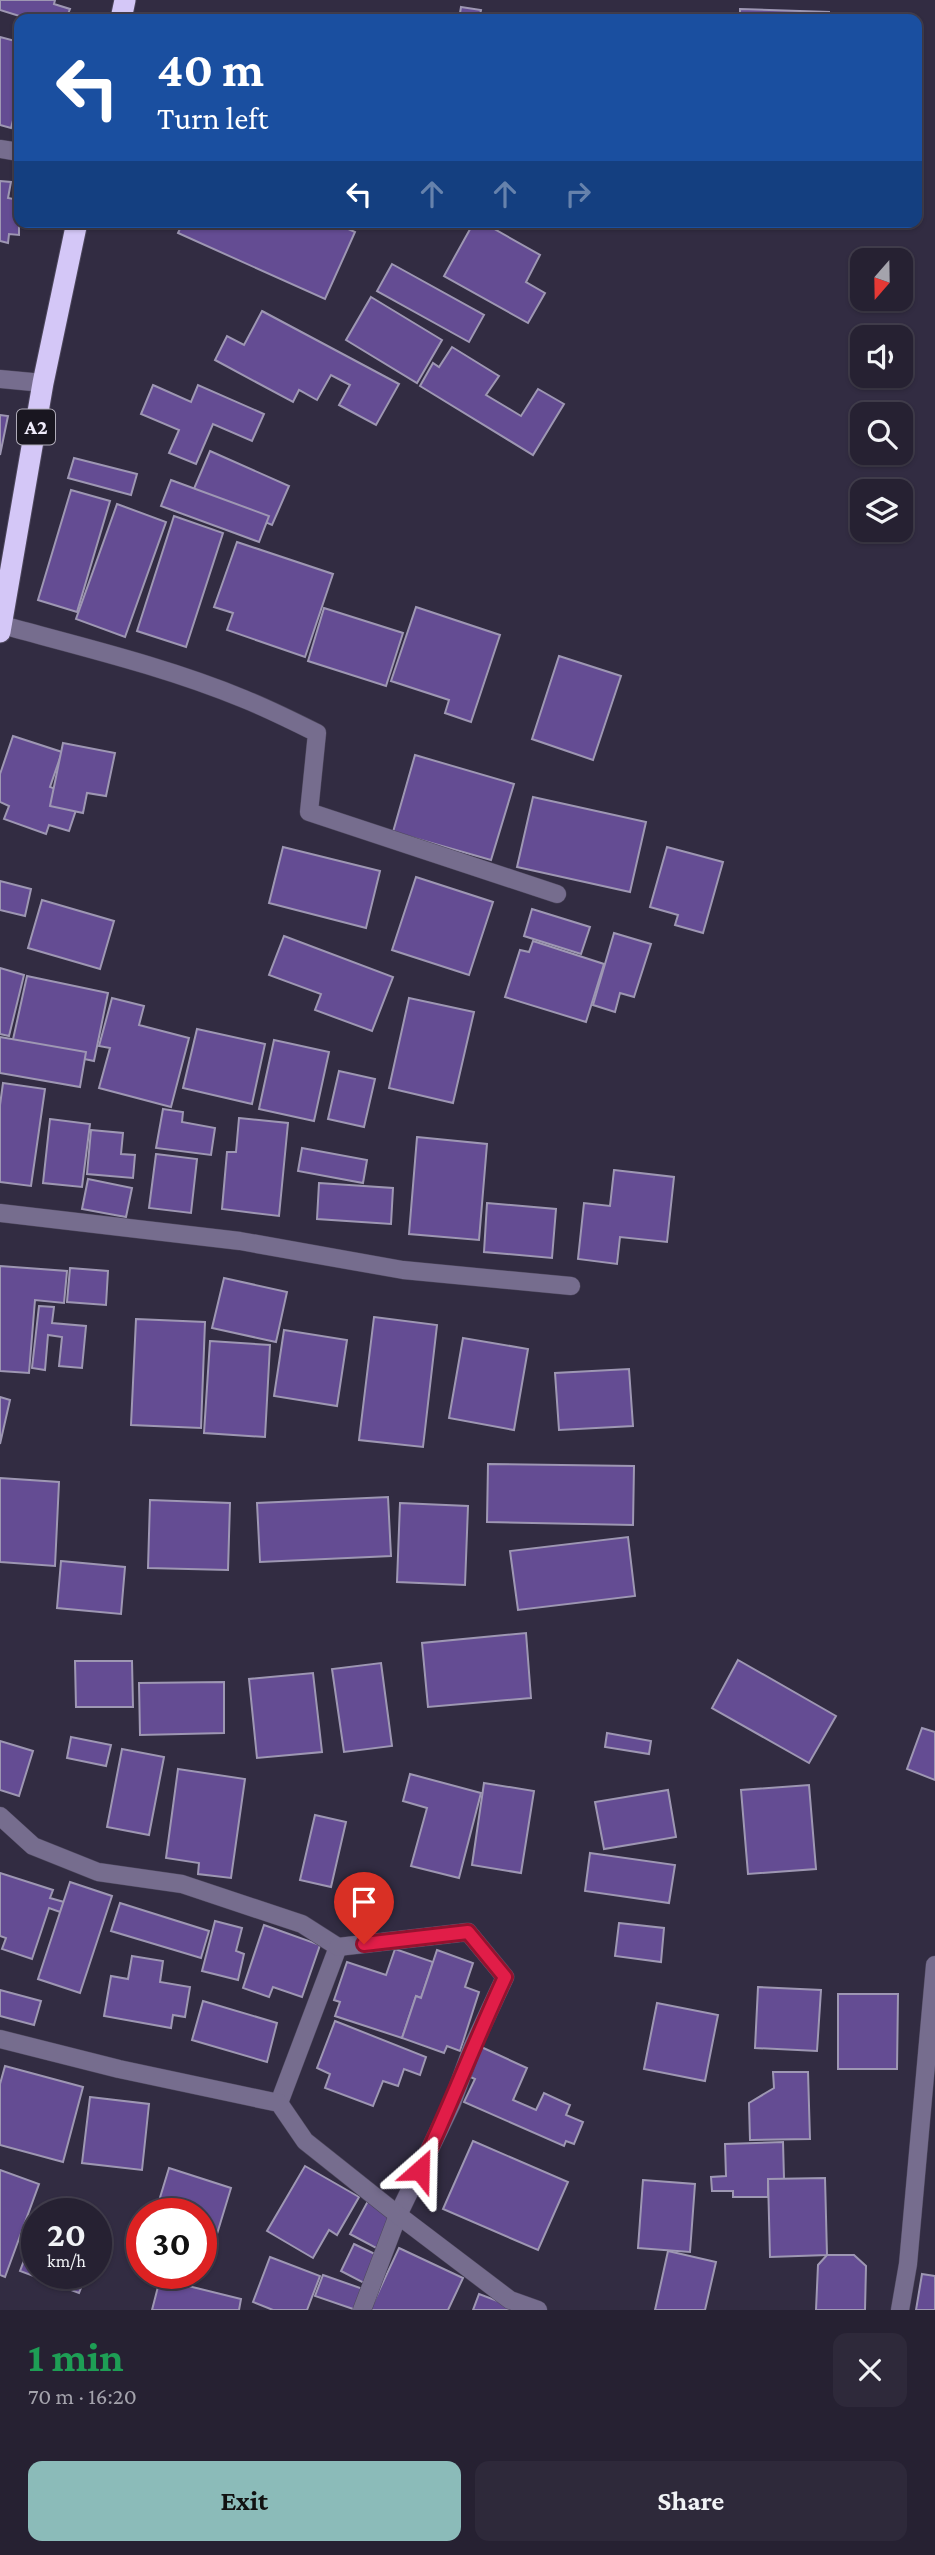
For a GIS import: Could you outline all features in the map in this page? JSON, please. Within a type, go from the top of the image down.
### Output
[{"type":"highway","name":"A2","points":[[1,629],[43,383],[76,228]]},
{"type":"street","points":[[0,379],[43,383]]},
{"type":"street","points":[[1,629],[107,654],[202,684],[242,698],[317,733],[309,812],[557,894]]},
{"type":"street","points":[[0,1213],[240,1241],[403,1270],[571,1286]]},
{"type":"street","points":[[0,1816],[33,1846],[85,1867],[98,1872],[182,1884],[302,1924],[338,1947],[468,1932],[505,1977],[472,2048],[452,2103],[398,2215],[362,2310]]},
{"type":"street","points":[[279,2103],[338,1947]]},
{"type":"street","points":[[900,2310],[908,2263],[930,1996],[935,1965]]},
{"type":"street","points":[[0,2039],[279,2103],[305,2141],[510,2300],[538,2310]]},
{"type":"building","points":[[0,0],[55,0],[54,4],[70,9],[68,14],[14,14],[0,10]]},
{"type":"building","points":[[461,7],[481,10],[480,14],[460,14]]},
{"type":"building","points":[[740,9],[829,12],[829,14],[740,14]]},
{"type":"building","points":[[0,37],[14,41],[14,116],[11,128],[0,125]]},
{"type":"building","points":[[0,181],[11,182],[8,198],[14,199],[14,228],[19,228],[19,235],[9,234],[8,243],[0,241]]},
{"type":"building","points":[[180,228],[346,228],[355,232],[325,299],[178,233]]},
{"type":"building","points":[[471,228],[493,228],[540,255],[526,282],[545,293],[528,323],[444,276]]},
{"type":"building","points":[[392,264],[484,315],[469,342],[377,291]]},
{"type":"building","points":[[371,297],[442,340],[417,383],[346,340]]},
{"type":"building","points":[[262,311],[399,384],[376,425],[339,405],[350,385],[331,375],[317,400],[299,390],[293,402],[215,360],[227,336],[244,345]]},
{"type":"building","points":[[452,347],[499,376],[486,395],[521,416],[538,389],[564,404],[533,455],[420,386],[433,363],[439,367]]},
{"type":"building","points":[[153,385],[191,402],[198,385],[264,414],[252,441],[213,424],[196,464],[169,453],[179,430],[141,414]]},
{"type":"building","points":[[0,415],[8,416],[0,455]]},
{"type":"building","points":[[210,451],[289,486],[272,525],[193,491]]},
{"type":"building","points":[[74,458],[137,474],[131,495],[68,478]]},
{"type":"building","points":[[171,480],[269,516],[259,542],[161,506]]},
{"type":"building","points":[[71,490],[110,501],[77,612],[38,600]]},
{"type":"building","points":[[117,504],[166,522],[125,637],[76,619]]},
{"type":"building","points":[[174,516],[223,533],[186,647],[137,631]]},
{"type":"building","points":[[237,542],[333,574],[305,657],[227,630],[233,613],[214,607]]},
{"type":"building","points":[[416,607],[500,635],[471,722],[445,713],[449,700],[391,681]]},
{"type":"building","points":[[324,608],[403,633],[386,686],[308,661]]},
{"type":"building","points":[[559,656],[621,676],[593,760],[532,739]]},
{"type":"building","points":[[13,736],[62,752],[50,787],[80,798],[69,831],[49,825],[46,834],[4,819],[9,806],[0,802],[0,774]]},
{"type":"building","points":[[63,743],[115,753],[106,796],[87,793],[83,813],[50,806]]},
{"type":"building","points":[[415,755],[514,784],[491,860],[393,832]]},
{"type":"building","points":[[533,797],[646,822],[630,892],[517,867]]},
{"type":"building","points":[[283,847],[380,871],[366,928],[269,903]]},
{"type":"building","points":[[667,847],[723,862],[703,933],[675,925],[678,915],[650,907]]},
{"type":"building","points":[[416,877],[493,902],[469,975],[392,950]]},
{"type":"building","points":[[0,881],[31,889],[25,916],[0,910]]},
{"type":"building","points":[[42,900],[114,921],[100,969],[28,948]]},
{"type":"building","points":[[532,909],[590,927],[581,954],[524,936]]},
{"type":"building","points":[[614,933],[651,944],[634,997],[620,993],[615,1012],[593,1005]]},
{"type":"building","points":[[284,936],[393,977],[372,1031],[315,1010],[321,994],[269,975]]},
{"type":"building","points":[[533,941],[604,964],[586,1022],[505,997],[520,950],[529,952]]},
{"type":"building","points":[[0,968],[24,975],[9,1036],[0,1034]]},
{"type":"building","points":[[27,976],[108,993],[94,1061],[12,1044]]},
{"type":"building","points":[[112,998],[144,1006],[139,1025],[189,1038],[171,1107],[99,1088],[110,1048],[99,1046]]},
{"type":"building","points":[[409,998],[474,1012],[453,1103],[389,1088]]},
{"type":"building","points":[[197,1029],[265,1044],[252,1104],[183,1088]]},
{"type":"building","points":[[0,1037],[86,1052],[80,1087],[0,1073]]},
{"type":"building","points":[[274,1040],[329,1052],[314,1121],[259,1109]]},
{"type":"building","points":[[339,1071],[375,1079],[364,1127],[328,1119]]},
{"type":"building","points":[[3,1083],[45,1089],[31,1186],[0,1182],[0,1105]]},
{"type":"building","points":[[163,1109],[183,1112],[182,1122],[215,1128],[211,1155],[156,1148]]},
{"type":"building","points":[[239,1118],[288,1123],[279,1216],[222,1209],[227,1152],[236,1152]]},
{"type":"building","points":[[50,1119],[90,1124],[82,1187],[43,1183]]},
{"type":"building","points":[[91,1130],[123,1133],[121,1154],[135,1155],[133,1178],[87,1174]]},
{"type":"building","points":[[417,1137],[487,1144],[479,1240],[409,1234]]},
{"type":"building","points":[[302,1148],[367,1160],[363,1183],[298,1171]]},
{"type":"building","points":[[156,1154],[197,1159],[191,1213],[149,1208]]},
{"type":"building","points":[[614,1170],[674,1177],[667,1242],[620,1237],[617,1264],[578,1259],[584,1203],[610,1206]]},
{"type":"building","points":[[88,1179],[132,1188],[126,1217],[82,1209]]},
{"type":"building","points":[[319,1183],[393,1188],[391,1224],[317,1219]]},
{"type":"building","points":[[487,1203],[556,1209],[552,1258],[484,1252]]},
{"type":"building","points":[[0,1266],[67,1271],[64,1303],[35,1300],[29,1373],[0,1371]]},
{"type":"building","points":[[70,1268],[108,1271],[106,1305],[67,1302]]},
{"type":"building","points":[[224,1278],[287,1292],[276,1342],[212,1328]]},
{"type":"building","points":[[39,1306],[54,1307],[52,1323],[86,1326],[82,1368],[59,1366],[62,1337],[48,1335],[45,1370],[32,1368]]},
{"type":"building","points":[[374,1317],[437,1325],[423,1447],[359,1440]]},
{"type":"building","points":[[136,1319],[205,1322],[201,1428],[131,1425]]},
{"type":"building","points":[[284,1330],[347,1340],[337,1406],[274,1396]]},
{"type":"building","points":[[463,1338],[528,1349],[514,1430],[449,1418]]},
{"type":"building","points":[[210,1341],[270,1345],[265,1437],[204,1433]]},
{"type":"building","points":[[629,1369],[633,1426],[559,1430],[555,1373]]},
{"type":"building","points":[[0,1397],[10,1400],[0,1444]]},
{"type":"building","points":[[488,1464],[634,1466],[633,1525],[487,1522]]},
{"type":"building","points":[[0,1478],[59,1482],[55,1566],[0,1562]]},
{"type":"building","points":[[388,1497],[391,1556],[260,1562],[257,1503]]},
{"type":"building","points":[[150,1500],[230,1503],[228,1570],[148,1568]]},
{"type":"building","points":[[400,1503],[468,1506],[465,1585],[397,1582]]},
{"type":"building","points":[[628,1537],[635,1596],[518,1610],[510,1551]]},
{"type":"building","points":[[61,1561],[125,1567],[121,1614],[57,1608]]},
{"type":"building","points":[[526,1633],[531,1698],[428,1707],[422,1643]]},
{"type":"building","points":[[738,1660],[836,1716],[809,1763],[712,1708]]},
{"type":"building","points":[[75,1661],[132,1661],[133,1707],[76,1707]]},
{"type":"building","points":[[381,1663],[392,1746],[344,1752],[332,1669]]},
{"type":"building","points":[[313,1673],[322,1752],[257,1758],[249,1679]]},
{"type":"building","points":[[224,1682],[224,1733],[140,1735],[139,1683]]},
{"type":"building","points":[[922,1728],[935,1732],[935,1780],[907,1769]]},
{"type":"building","points":[[607,1733],[651,1741],[649,1754],[605,1747]]},
{"type":"building","points":[[71,1737],[111,1745],[106,1766],[67,1758]]},
{"type":"building","points":[[0,1741],[33,1751],[19,1796],[0,1790]]},
{"type":"building","points":[[122,1749],[164,1757],[149,1835],[107,1827]]},
{"type":"building","points":[[178,1769],[245,1779],[231,1878],[198,1874],[199,1863],[166,1858]]},
{"type":"building","points":[[410,1774],[481,1793],[459,1878],[411,1866],[427,1808],[403,1801]]},
{"type":"building","points":[[484,1783],[534,1791],[521,1873],[472,1865]]},
{"type":"building","points":[[809,1785],[816,1869],[748,1874],[741,1790]]},
{"type":"building","points":[[668,1790],[676,1837],[604,1849],[595,1802]]},
{"type":"building","points":[[315,1815],[346,1822],[331,1887],[300,1880]]},
{"type":"building","points":[[590,1853],[675,1865],[669,1903],[585,1891]]},
{"type":"building","points":[[0,1873],[53,1890],[50,1898],[64,1902],[60,1912],[49,1908],[32,1959],[2,1949],[6,1938],[0,1936]]},
{"type":"building","points":[[70,1882],[112,1896],[80,1993],[38,1979]]},
{"type":"building","points":[[120,1903],[209,1931],[201,1958],[111,1931]]},
{"type":"building","points":[[215,1921],[242,1928],[236,1951],[244,1954],[238,1980],[202,1971]]},
{"type":"building","points":[[619,1923],[664,1928],[661,1962],[615,1956]]},
{"type":"building","points":[[264,1925],[320,1945],[302,1997],[273,1987],[269,1997],[243,1988]]},
{"type":"building","points":[[395,1949],[433,1962],[421,1998],[416,1996],[402,2038],[335,2016],[340,2002],[334,2000],[347,1962],[386,1975]]},
{"type":"building","points":[[437,1950],[473,1963],[465,1987],[479,1992],[460,2051],[447,2046],[444,2053],[402,2038],[416,1996],[421,1998]]},
{"type":"building","points":[[132,1956],[163,1961],[160,1982],[190,1987],[185,2017],[173,2015],[171,2028],[104,2016],[111,1976],[128,1979]]},
{"type":"building","points":[[758,1987],[821,1990],[817,2051],[755,2048]]},
{"type":"building","points":[[0,1990],[41,2001],[34,2025],[0,2016]]},
{"type":"building","points":[[838,1994],[898,1994],[897,2069],[838,2069]]},
{"type":"building","points":[[203,2001],[277,2023],[267,2062],[192,2040]]},
{"type":"building","points":[[657,2003],[718,2015],[705,2081],[644,2069]]},
{"type":"building","points":[[335,2021],[426,2057],[420,2075],[404,2069],[398,2086],[383,2081],[373,2106],[325,2088],[330,2074],[317,2068]]},
{"type":"building","points":[[479,2046],[527,2068],[513,2100],[536,2110],[544,2093],[570,2105],[566,2115],[583,2122],[574,2144],[566,2141],[564,2146],[464,2102],[475,2079],[466,2075]]},
{"type":"building","points":[[5,2066],[83,2087],[63,2162],[0,2145],[0,2084]]},
{"type":"building","points":[[773,2072],[808,2072],[810,2139],[750,2140],[749,2103],[774,2088]]},
{"type":"building","points":[[90,2097],[149,2104],[142,2170],[82,2163]]},
{"type":"building","points":[[473,2141],[568,2182],[538,2250],[443,2209]]},
{"type":"building","points":[[783,2142],[784,2179],[768,2179],[768,2197],[733,2197],[733,2191],[712,2191],[711,2177],[726,2176],[725,2144]]},
{"type":"building","points":[[305,2166],[359,2197],[337,2235],[329,2230],[313,2258],[267,2231]]},
{"type":"building","points":[[169,2168],[231,2188],[217,2234],[217,2198],[160,2198]]},
{"type":"building","points":[[0,2170],[39,2184],[34,2198],[21,2198],[21,2233],[5,2277],[0,2275]]},
{"type":"building","points":[[825,2178],[827,2255],[770,2257],[768,2179]]},
{"type":"building","points":[[643,2180],[695,2184],[690,2252],[638,2248]]},
{"type":"building","points":[[368,2201],[396,2216],[378,2249],[350,2234]]},
{"type":"building","points":[[354,2244],[377,2255],[364,2283],[341,2271]]},
{"type":"building","points":[[399,2248],[463,2278],[448,2310],[370,2310]]},
{"type":"building","points":[[668,2251],[716,2262],[705,2310],[655,2310]]},
{"type":"building","points":[[827,2255],[854,2255],[866,2266],[865,2310],[816,2310],[818,2265]]},
{"type":"building","points":[[270,2257],[320,2276],[307,2310],[273,2310],[253,2302]]},
{"type":"building","points":[[922,2274],[935,2276],[935,2310],[916,2310]]},
{"type":"building","points":[[323,2275],[363,2289],[356,2310],[315,2296]]},
{"type":"building","points":[[157,2289],[200,2289],[241,2299],[239,2310],[152,2310]]},
{"type":"building","points":[[479,2294],[516,2308],[473,2310]]},
{"type":"route","points":[[364,1944],[468,1932],[505,1977],[472,2048],[452,2103],[420,2170]]}]
